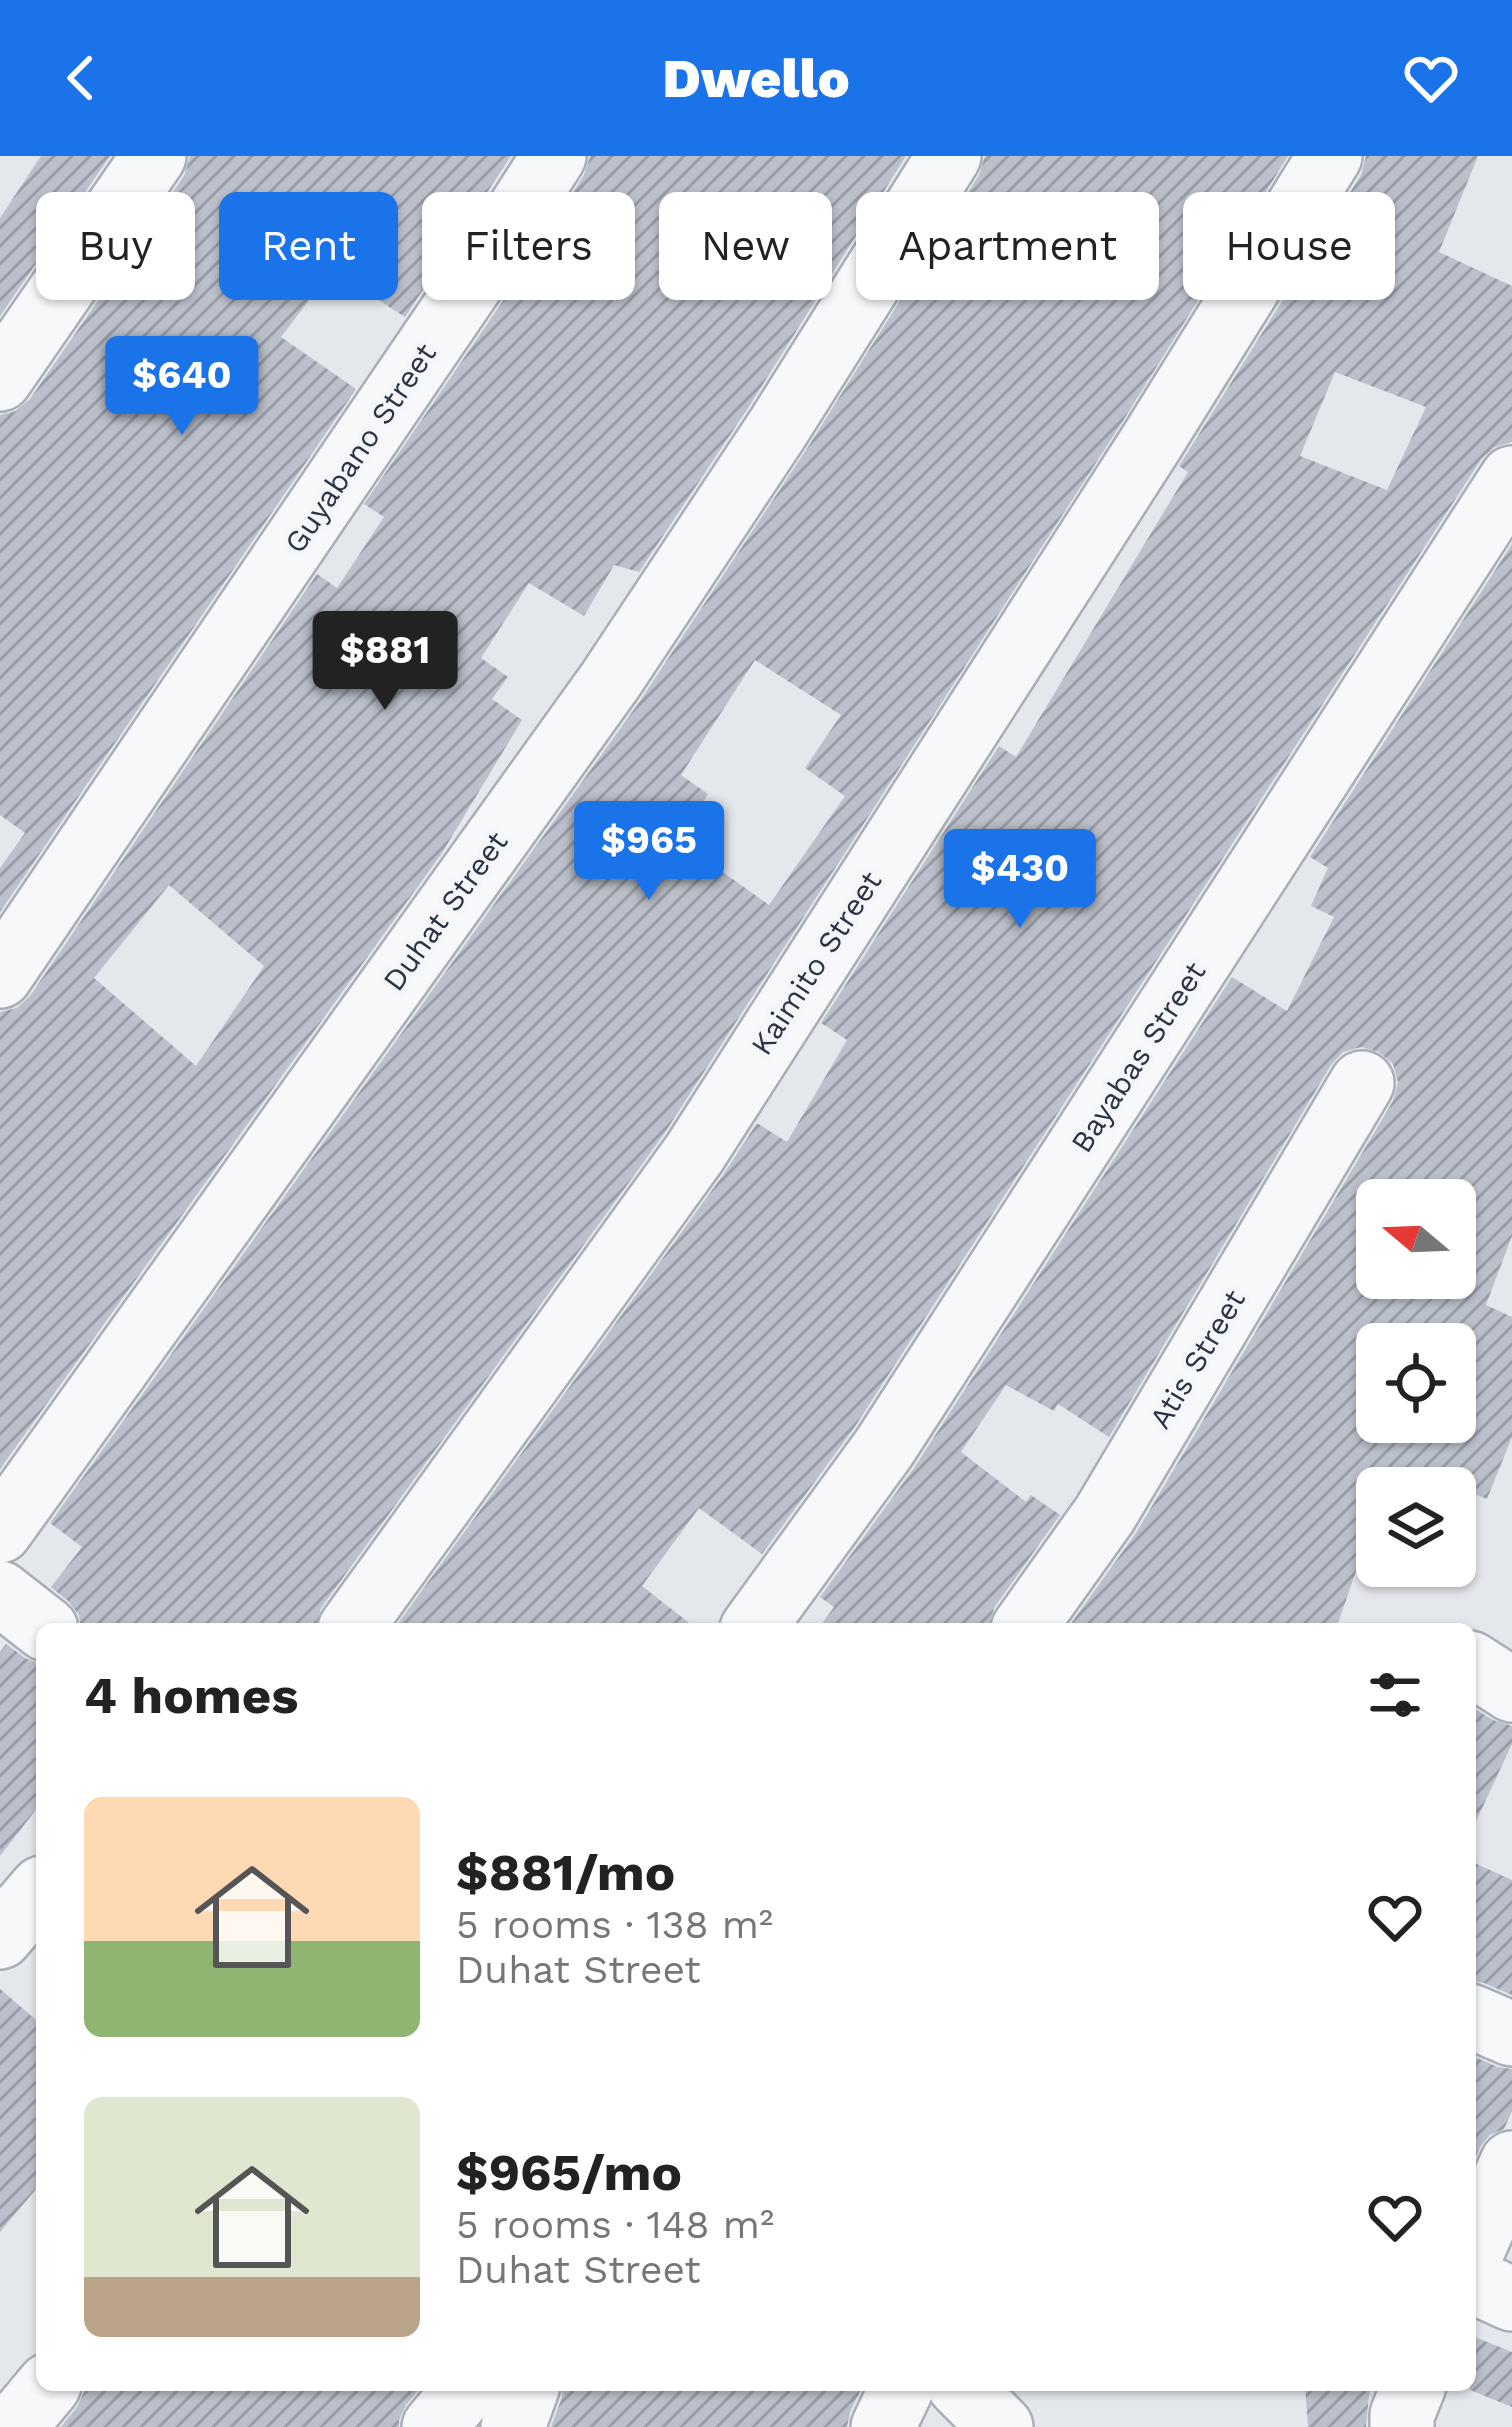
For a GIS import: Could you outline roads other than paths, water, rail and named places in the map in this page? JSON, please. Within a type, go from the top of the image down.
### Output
[{"type":"street","points":[[0,380],[154,156]]},
{"type":"street","name":"Guyabano Street","points":[[0,976],[554,156]]},
{"type":"street","name":"Duhat Street","points":[[0,1532],[610,680],[778,428],[949,156]]},
{"type":"street","name":"Kaimito Street","points":[[354,1623],[694,1154],[1330,156]]},
{"type":"street","name":"Bayabas Street","points":[[756,1623],[884,1448],[1512,478]]},
{"type":"street","name":"Atis Street","points":[[1027,1623],[1106,1514],[1362,1083]]},
{"type":"street","points":[[0,1593],[38,1623]]},
{"type":"street","points":[[1476,1667],[1512,1690]]},
{"type":"street","points":[[0,1937],[36,1895]]},
{"type":"street","points":[[1476,2019],[1512,2034]]},
{"type":"street","points":[[1476,2243],[1512,2163]]},
{"type":"street","points":[[1476,2282],[1512,2299]]},
{"type":"street","points":[[14,2427],[44,2391]]},
{"type":"street","points":[[434,2427],[464,2391]]},
{"type":"street","points":[[513,2427],[526,2391]]},
{"type":"street","points":[[884,2427],[900,2391]]},
{"type":"street","points":[[965,2391],[1001,2427]]},
{"type":"street","points":[[1402,2427],[1412,2391]]}]
